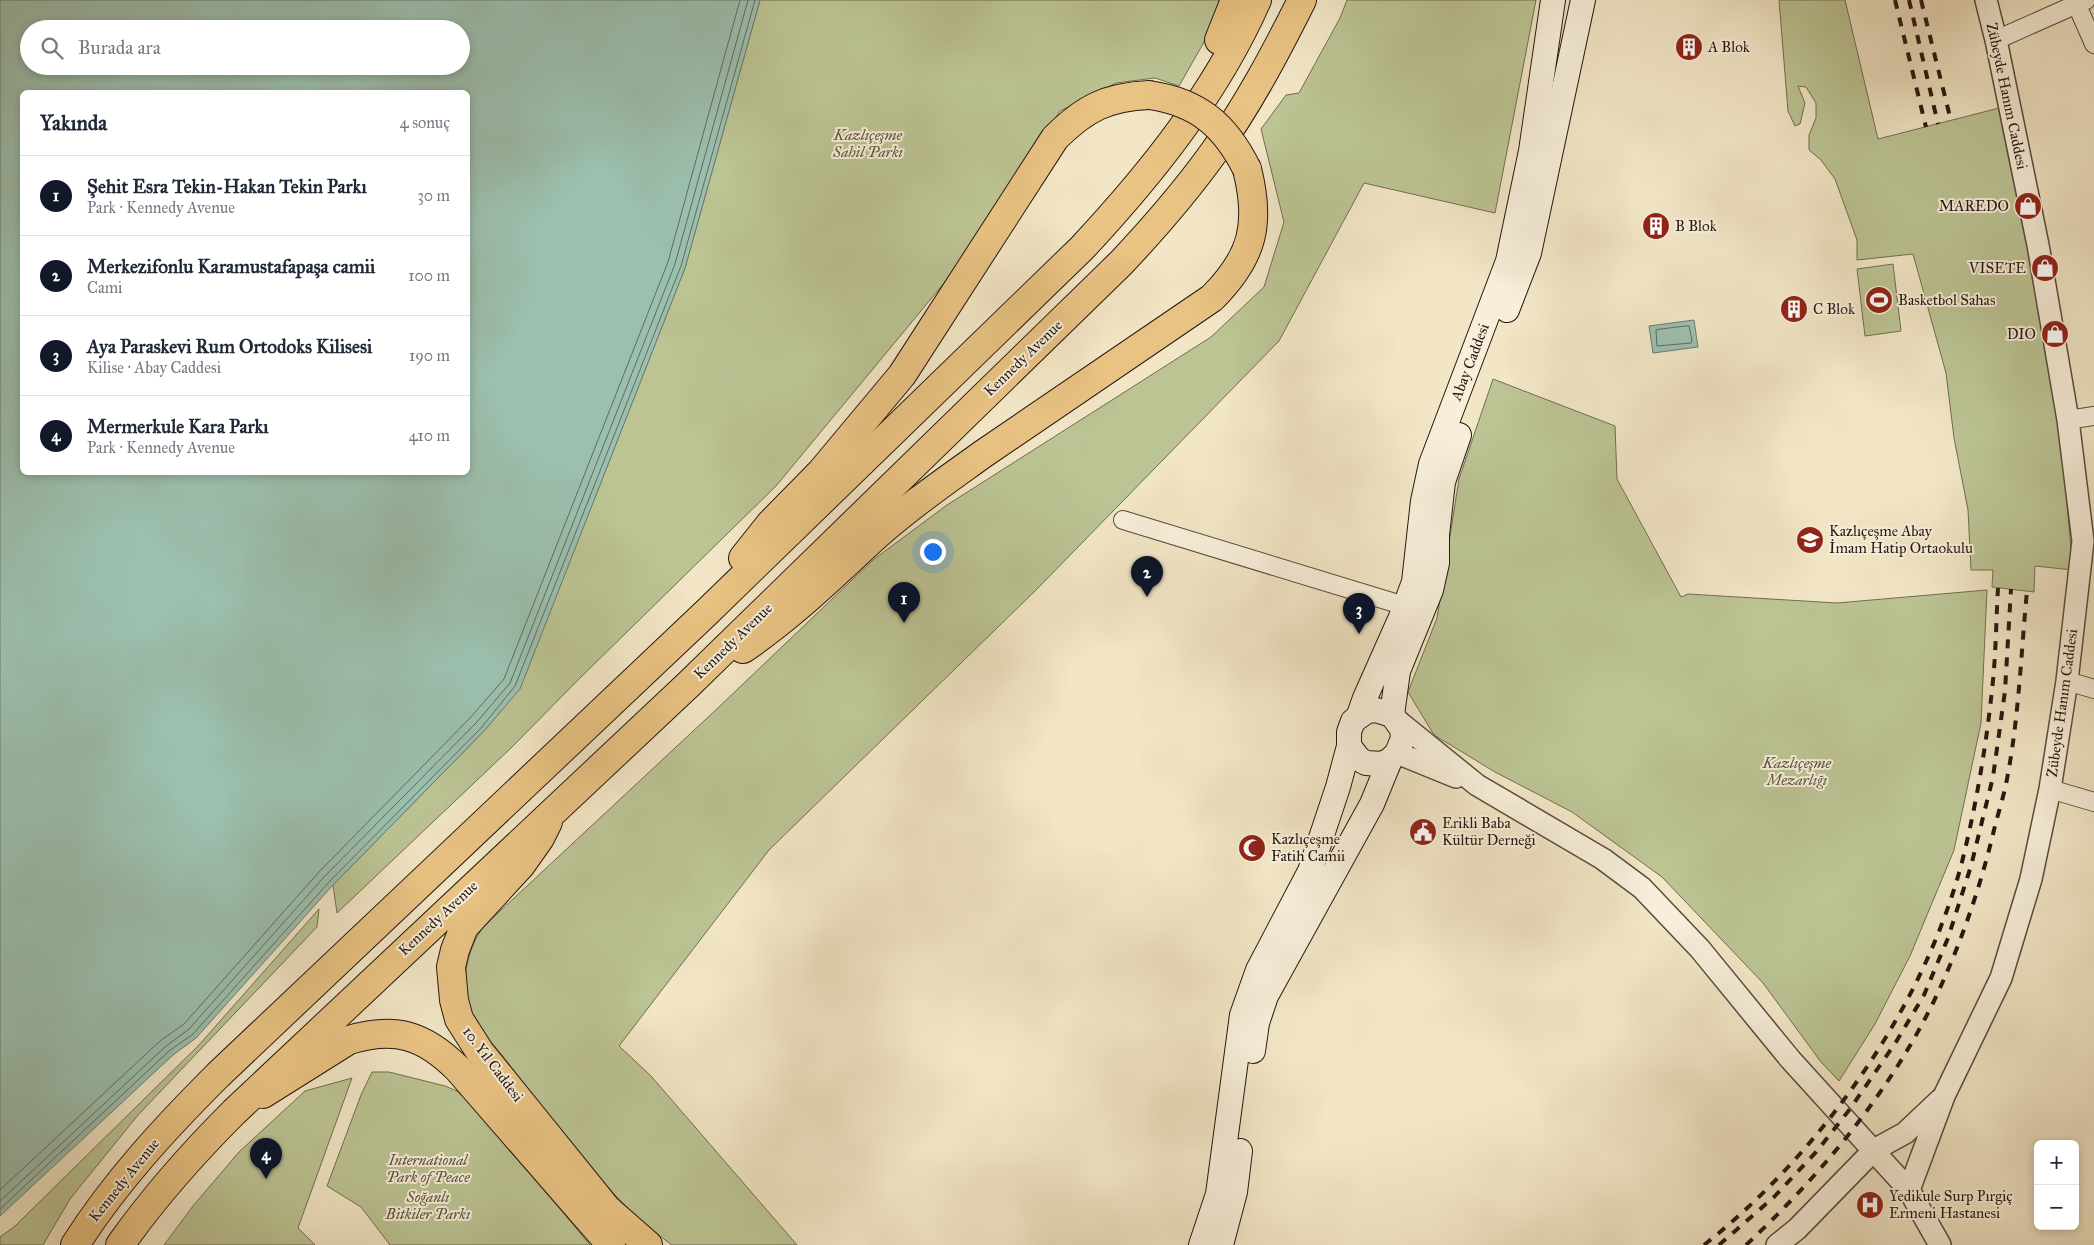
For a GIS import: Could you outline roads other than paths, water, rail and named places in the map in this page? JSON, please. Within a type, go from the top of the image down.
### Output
[{"type":"main road","points":[[1209,87],[1212,64],[1219,40],[1236,0]]},
{"type":"main road","name":"Kennedy Avenue","points":[[75,1245],[110,1194],[134,1164],[172,1121],[218,1075],[706,613],[1082,248],[1151,169],[1209,87],[1257,0]]},
{"type":"main road","name":"Kennedy Avenue","points":[[120,1245],[191,1156],[234,1112],[689,684],[1121,263],[1158,223],[1215,150],[1241,111],[1302,0]]},
{"type":"main road","points":[[1267,66],[1304,26],[1320,0]]},
{"type":"main road","name":"Abay Caddesi","points":[[1395,718],[1398,671],[1431,590],[1437,564],[1437,535],[1443,482],[1529,253],[1583,0]]},
{"type":"main road","name":"Abay Caddesi","points":[[1360,715],[1365,698],[1414,582],[1423,500],[1431,464],[1508,261],[1532,151],[1553,4]]},
{"type":"main road","points":[[689,684],[773,629],[814,594],[878,534],[982,454],[1212,298],[1230,280],[1244,257],[1254,226],[1252,190],[1247,169],[1232,144],[1211,120],[1182,102],[1149,95],[1109,100],[1093,106],[1074,119],[1056,138],[902,375],[821,472],[770,524],[736,566],[706,613]]},
{"type":"main road","points":[[1201,1245],[1218,1194],[1242,1015],[1258,970],[1310,871],[1338,787],[1349,746],[1349,732],[1353,721],[1367,711],[1376,710],[1395,718],[1403,738],[1372,804],[1266,996],[1257,1023],[1235,1192],[1221,1245]]},
{"type":"main road","points":[[1349,746],[1359,759],[1366,763],[1374,764],[1394,757]]},
{"type":"main road","name":"10. Yıl Caddesi","points":[[554,810],[540,838],[520,865],[464,927],[451,967],[454,1000],[459,1019],[480,1052],[607,1209],[648,1245]]},
{"type":"main road","name":"10. Yıl Caddesi","points":[[234,1112],[349,1040],[362,1036],[392,1034],[422,1041],[434,1047],[458,1069],[611,1245]]},
{"type":"street","name":"Zübeyde Hanım Caddesi","points":[[1909,1190],[1944,1096],[2001,978],[2031,880],[2050,789],[2088,540],[2086,491],[2068,420],[2038,245],[1986,0]]},
{"type":"street","points":[[1996,40],[2081,2],[2094,44]]},
{"type":"street","points":[[2068,420],[2094,416]]},
{"type":"street","points":[[1123,520],[1405,606]]},
{"type":"street","points":[[2067,681],[2094,690]]},
{"type":"street","points":[[1395,718],[1477,786],[1603,859],[1642,888],[1700,949],[1790,1059],[1909,1190],[1940,1245]]},
{"type":"street","points":[[1394,757],[1477,786]]},
{"type":"street","points":[[2050,789],[2094,802]]},
{"type":"street","points":[[1777,1245],[1797,1229],[1874,1150],[1905,1133],[1944,1096]]},
{"type":"water","points":[[0,0],[760,0],[685,268],[520,689],[484,731],[333,885],[196,1038],[173,1055],[0,1216]]},
{"type":"water","points":[[1694,320],[1698,347],[1653,353],[1649,326]]},
{"type":"railway","points":[[1895,0],[1926,127]]},
{"type":"railway","points":[[1909,0],[1938,124]]},
{"type":"railway","points":[[1921,0],[1951,121]]},
{"type":"railway","points":[[1704,1245],[1747,1208],[1788,1167],[1827,1122],[1863,1073],[1895,1023],[1922,970],[1945,916],[1962,862],[1976,798],[1984,755],[1992,690],[1998,588]]},
{"type":"railway","points":[[1719,1245],[1774,1197],[1817,1151],[1850,1109],[1896,1042],[1924,995],[1948,938],[1971,866],[1993,777],[2005,691],[2011,589]]},
{"type":"railway","points":[[1746,1245],[1827,1161],[1875,1100],[1916,1035],[1934,1001],[1961,938],[1976,896],[2006,785],[2017,709],[2027,591]]},
{"type":"place","name":"A Blok","points":[[1689,47]]},
{"type":"place","name":"MAREDO","points":[[2028,206]]},
{"type":"place","name":"B Blok","points":[[1656,226]]},
{"type":"place","name":"VISETE","points":[[2045,268]]},
{"type":"place","name":"Basketbol Sahas","points":[[1879,300]]},
{"type":"place","name":"C Blok","points":[[1794,309]]},
{"type":"place","name":"DIO","points":[[2055,334]]},
{"type":"place","name":"Kazlıçeşme Abay İmam Hatip Ortaokulu","points":[[1810,540]]},
{"type":"place","name":"Merkezifonlu Karamustafapaşa camii","points":[[1147,597]]},
{"type":"place","name":"Şehit Esra Tekin-Hakan Tekin Parkı","points":[[904,623]]},
{"type":"place","name":"Aya Paraskevi Rum Ortodoks Kilisesi","points":[[1359,634]]},
{"type":"place","name":"Erikli Baba Kültür Derneği","points":[[1423,832]]},
{"type":"place","name":"Kazlıçeşme Fatih Camii","points":[[1252,848]]},
{"type":"place","name":"Mermerkule Kara Parkı","points":[[266,1179]]},
{"type":"place","name":"Yedikule Surp Pırgiç Ermeni Hastanesi","points":[[1870,1205]]},
{"type":"park label","name":"Kazlıçeşme Sahil Parkı","points":[[868,144]]},
{"type":"park label","name":"Kazlıçeşme Mezarlığı","points":[[1797,772]]},
{"type":"park label","name":"International Park of Peace","points":[[428,1168]]},
{"type":"park label","name":"Soğanlı Bitkiler Parkı","points":[[428,1206]]}]
